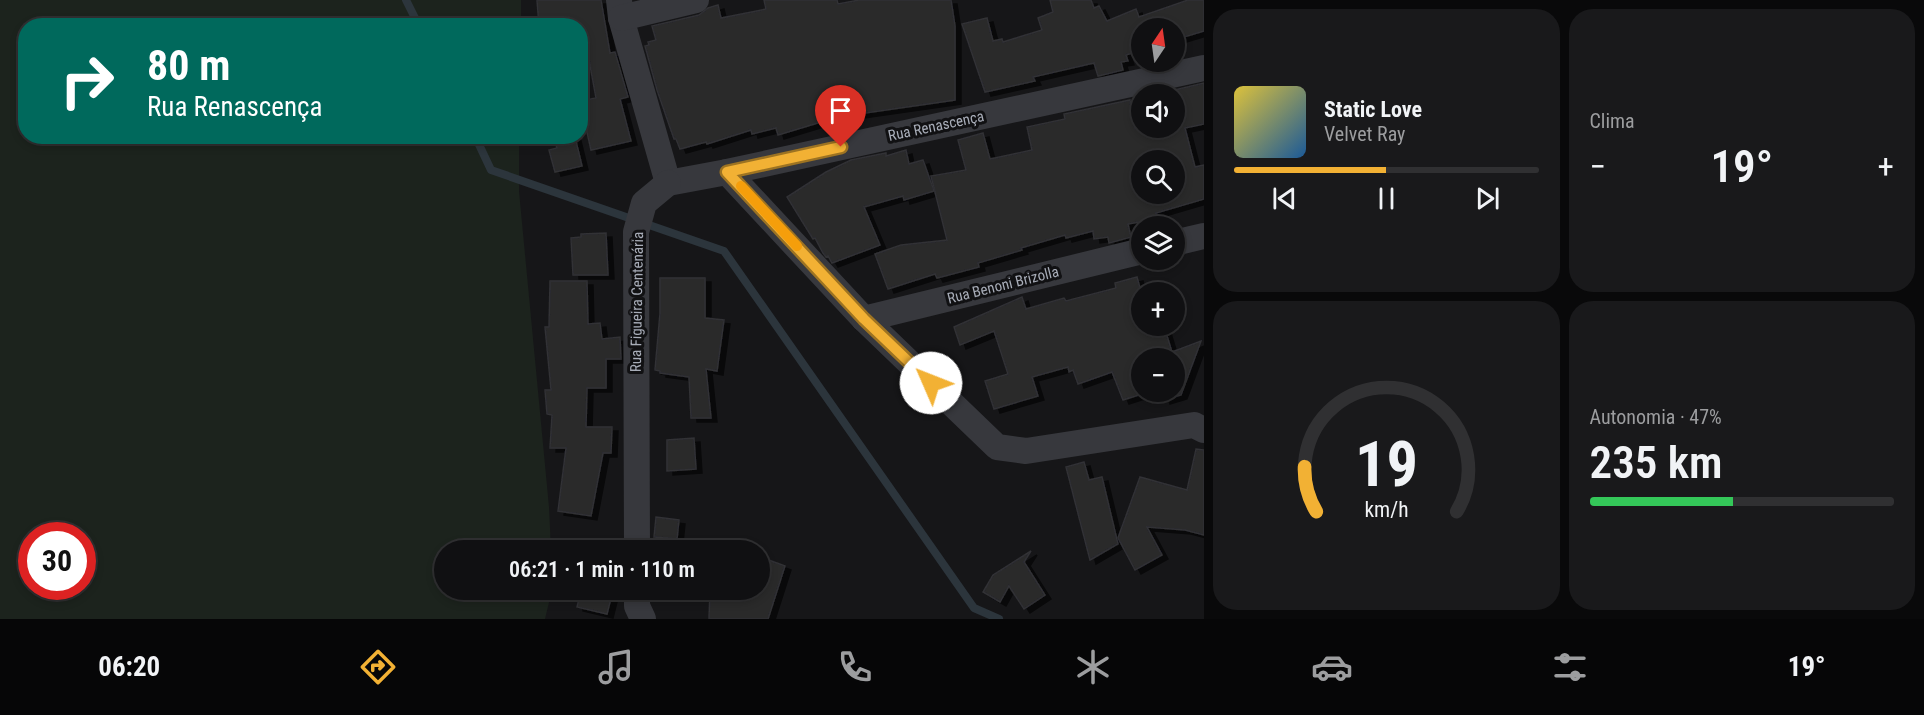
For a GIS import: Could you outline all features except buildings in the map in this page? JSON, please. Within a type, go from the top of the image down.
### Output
[{"type":"street","points":[[668,183],[620,9],[696,0]]},
{"type":"street","name":"Rua Renascença","points":[[668,183],[1204,68]]},
{"type":"street","points":[[727,172],[864,319],[997,447],[1026,451],[1201,426]]},
{"type":"street","name":"Rua Figueira Centenária","points":[[637,540],[636,232],[644,203],[668,183]]},
{"type":"street","points":[[1185,240],[1204,236]]},
{"type":"street","name":"Rua Benoni Brizolla","points":[[864,319],[1131,254]]},
{"type":"street","points":[[637,600],[637,606],[643,619]]},
{"type":"shaded area","points":[[0,0],[521,0],[521,18],[18,18],[18,144],[519,144],[519,191],[551,540],[434,540],[434,600],[550,600],[545,619],[0,619]]},
{"type":"waterway","points":[[406,0],[415,18]]},
{"type":"waterway","points":[[479,144],[491,170],[724,251],[974,608],[999,619]]},
{"type":"slow traffic","points":[[741,186],[797,246]]},
{"type":"route","points":[[841,147],[727,172],[864,319],[931,383]]}]
